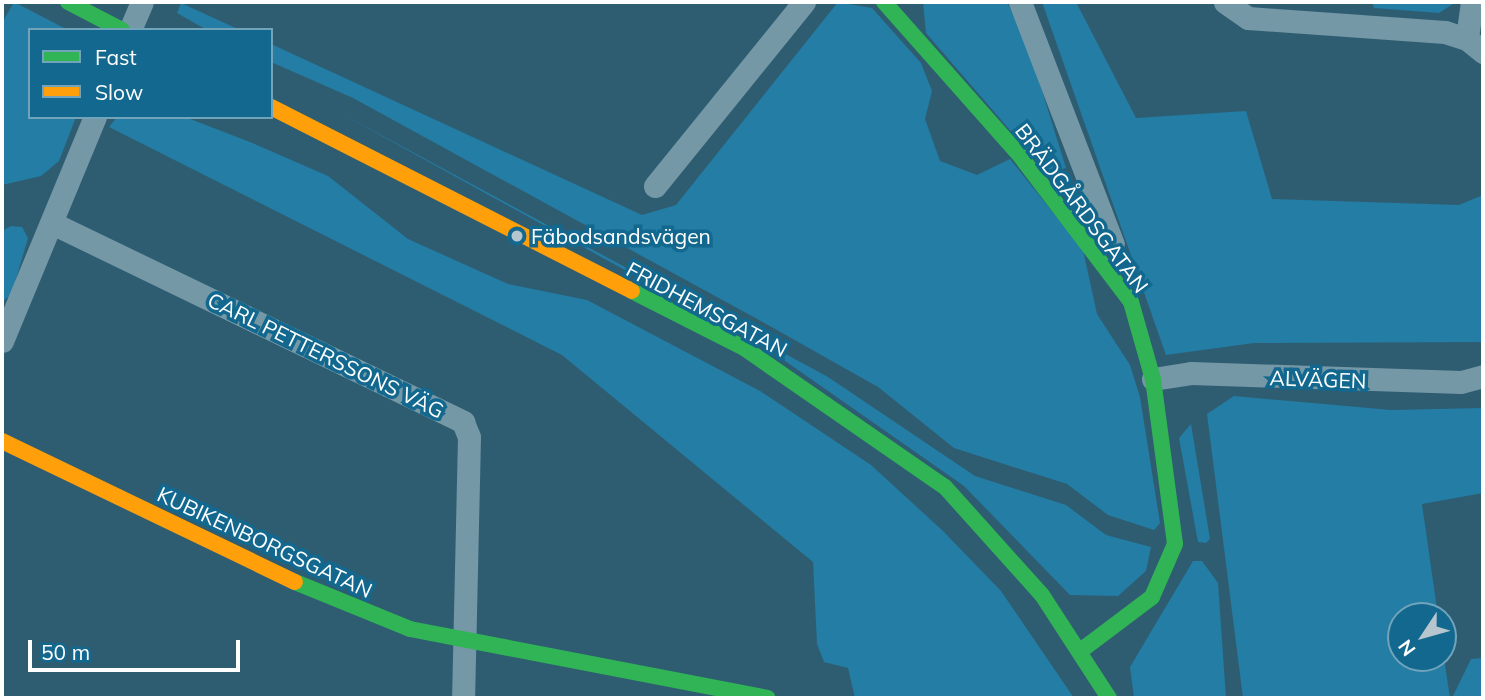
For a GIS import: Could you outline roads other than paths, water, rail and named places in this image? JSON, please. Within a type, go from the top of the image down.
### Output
[{"type":"street","points":[[68,2],[118,28]]},
{"type":"street","points":[[131,28],[142,2]]},
{"type":"street","points":[[655,186],[804,2]]},
{"type":"street","name":"BRÄDGÅRDSGATAN","points":[[884,2],[1021,157],[1131,302],[1153,379],[1173,497],[1173,557],[1152,597],[1083,649]]},
{"type":"street","points":[[1020,2],[1113,244]]},
{"type":"street","points":[[1225,2],[1248,18],[1445,32],[1475,46],[1472,2]]},
{"type":"street","name":"FRIDHEMSGATAN","points":[[273,108],[744,348],[849,415],[945,487],[1083,649],[1109,698]]},
{"type":"street","points":[[2,341],[94,119]]},
{"type":"street","name":"CARL PETTERSSONS VÄG","points":[[52,223],[463,422],[469,437],[463,698]]},
{"type":"street","name":"ALVÄGEN","points":[[1153,379],[1191,373],[1461,382],[1483,376]]},
{"type":"street","name":"KUBIKENBORGSGATAN","points":[[2,441],[347,607],[410,629],[767,698]]},
{"type":"place","name":"Fäbodsandsvägen","points":[[517,236]]}]
